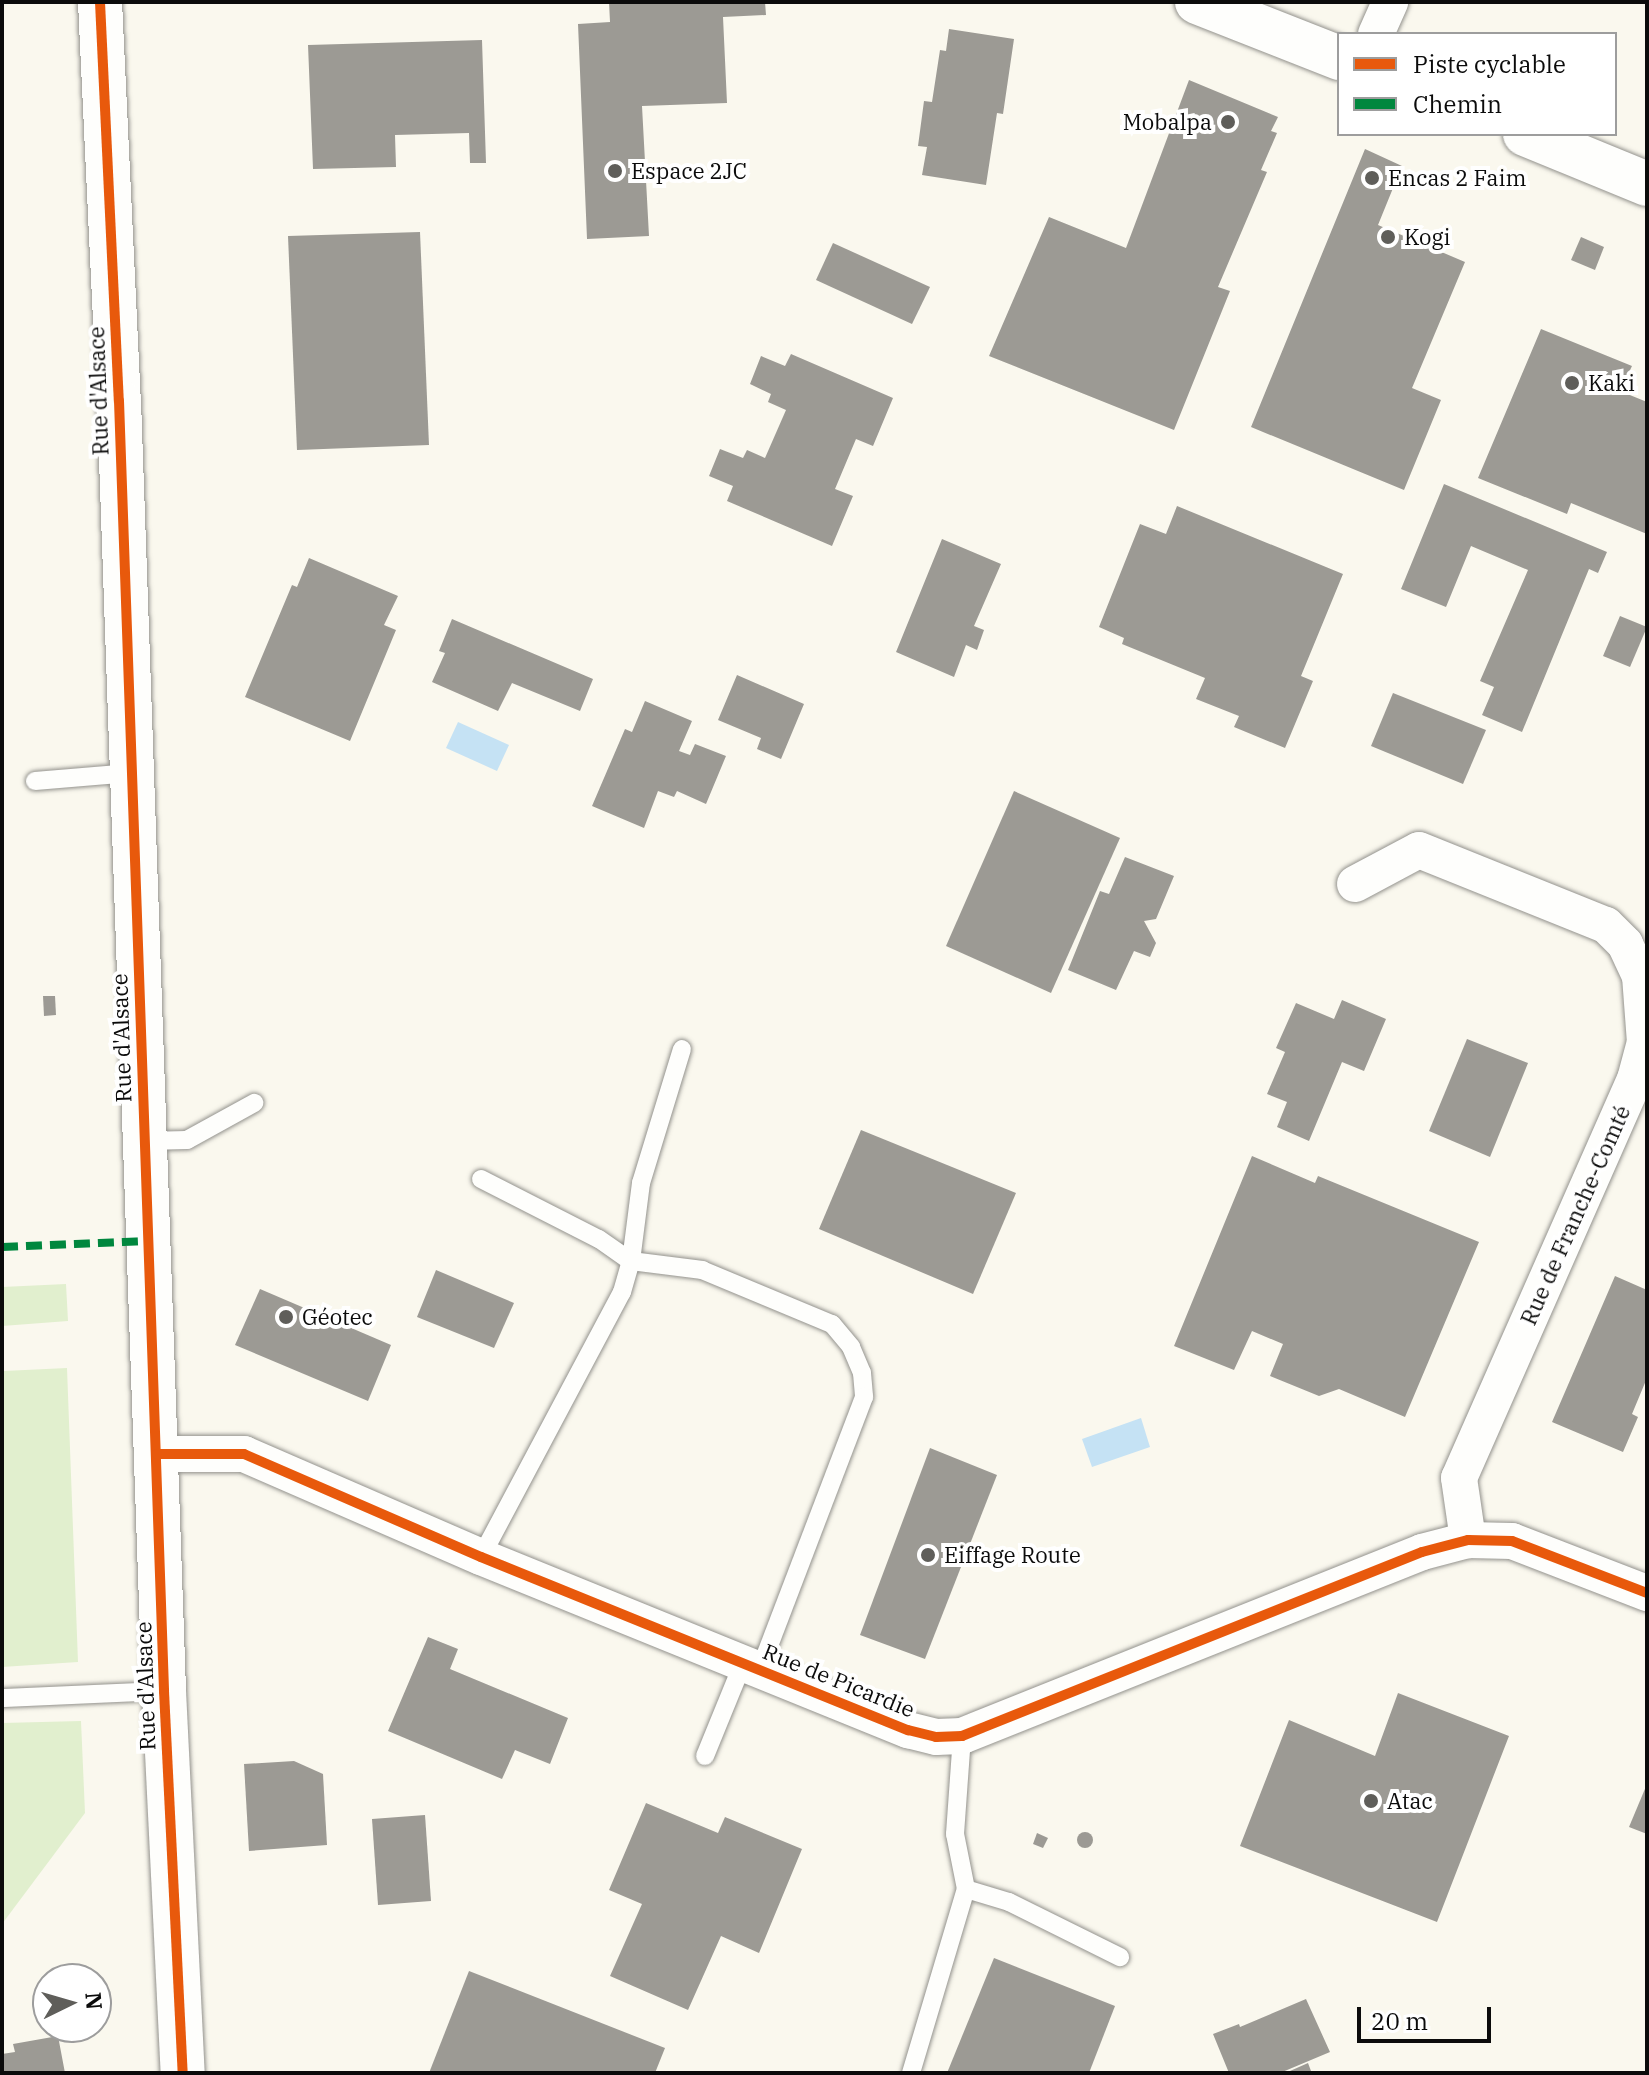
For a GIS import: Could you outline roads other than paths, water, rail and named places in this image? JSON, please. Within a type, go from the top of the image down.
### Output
[{"type":"street","name":"Rue d'Alsace","points":[[100,2],[164,1691],[183,2073]]},
{"type":"street","points":[[1197,2],[1337,57]]},
{"type":"street","points":[[1377,32],[1390,2]]},
{"type":"street","points":[[1530,136],[1647,184]]},
{"type":"street","name":"Rue de Franche-Comté","points":[[1355,884],[1419,850],[1606,925],[1625,944],[1640,976],[1645,1042],[1635,1079],[1459,1478],[1468,1540]]},
{"type":"street","name":"Rue de Picardie","points":[[157,1454],[244,1454],[481,1557],[908,1730],[936,1737],[962,1736],[1422,1552],[1468,1540],[1512,1541],[1647,1593]]},
{"type":"lane","points":[[35,781],[131,773]]},
{"type":"lane","points":[[481,1557],[622,1292],[631,1261],[641,1183],[682,1049]]},
{"type":"lane","points":[[145,1141],[187,1140],[254,1103]]},
{"type":"lane","points":[[481,1179],[599,1239],[631,1261],[702,1270],[832,1324],[851,1347],[862,1373],[864,1397],[751,1667],[705,1756]]},
{"type":"lane","points":[[2,1698],[164,1691]]},
{"type":"lane","points":[[911,2073],[966,1889],[955,1834],[962,1736]]},
{"type":"lane","points":[[966,1889],[1009,1902],[1120,1957]]},
{"type":"water","points":[[458,722],[509,745],[497,771],[446,748]]},
{"type":"water","points":[[1141,1418],[1150,1447],[1092,1467],[1082,1439]]},
{"type":"place","name":"Mobalpa","points":[[1228,122]]},
{"type":"place","name":"Espace 2JC","points":[[615,171]]},
{"type":"place","name":"Encas 2 Faim","points":[[1372,178]]},
{"type":"place","name":"Kogi","points":[[1388,237]]},
{"type":"place","name":"Kaki","points":[[1572,383]]},
{"type":"place","name":"Géotec","points":[[286,1317]]},
{"type":"place","name":"Eiffage Route","points":[[928,1555]]},
{"type":"place","name":"Atac","points":[[1371,1801]]}]
